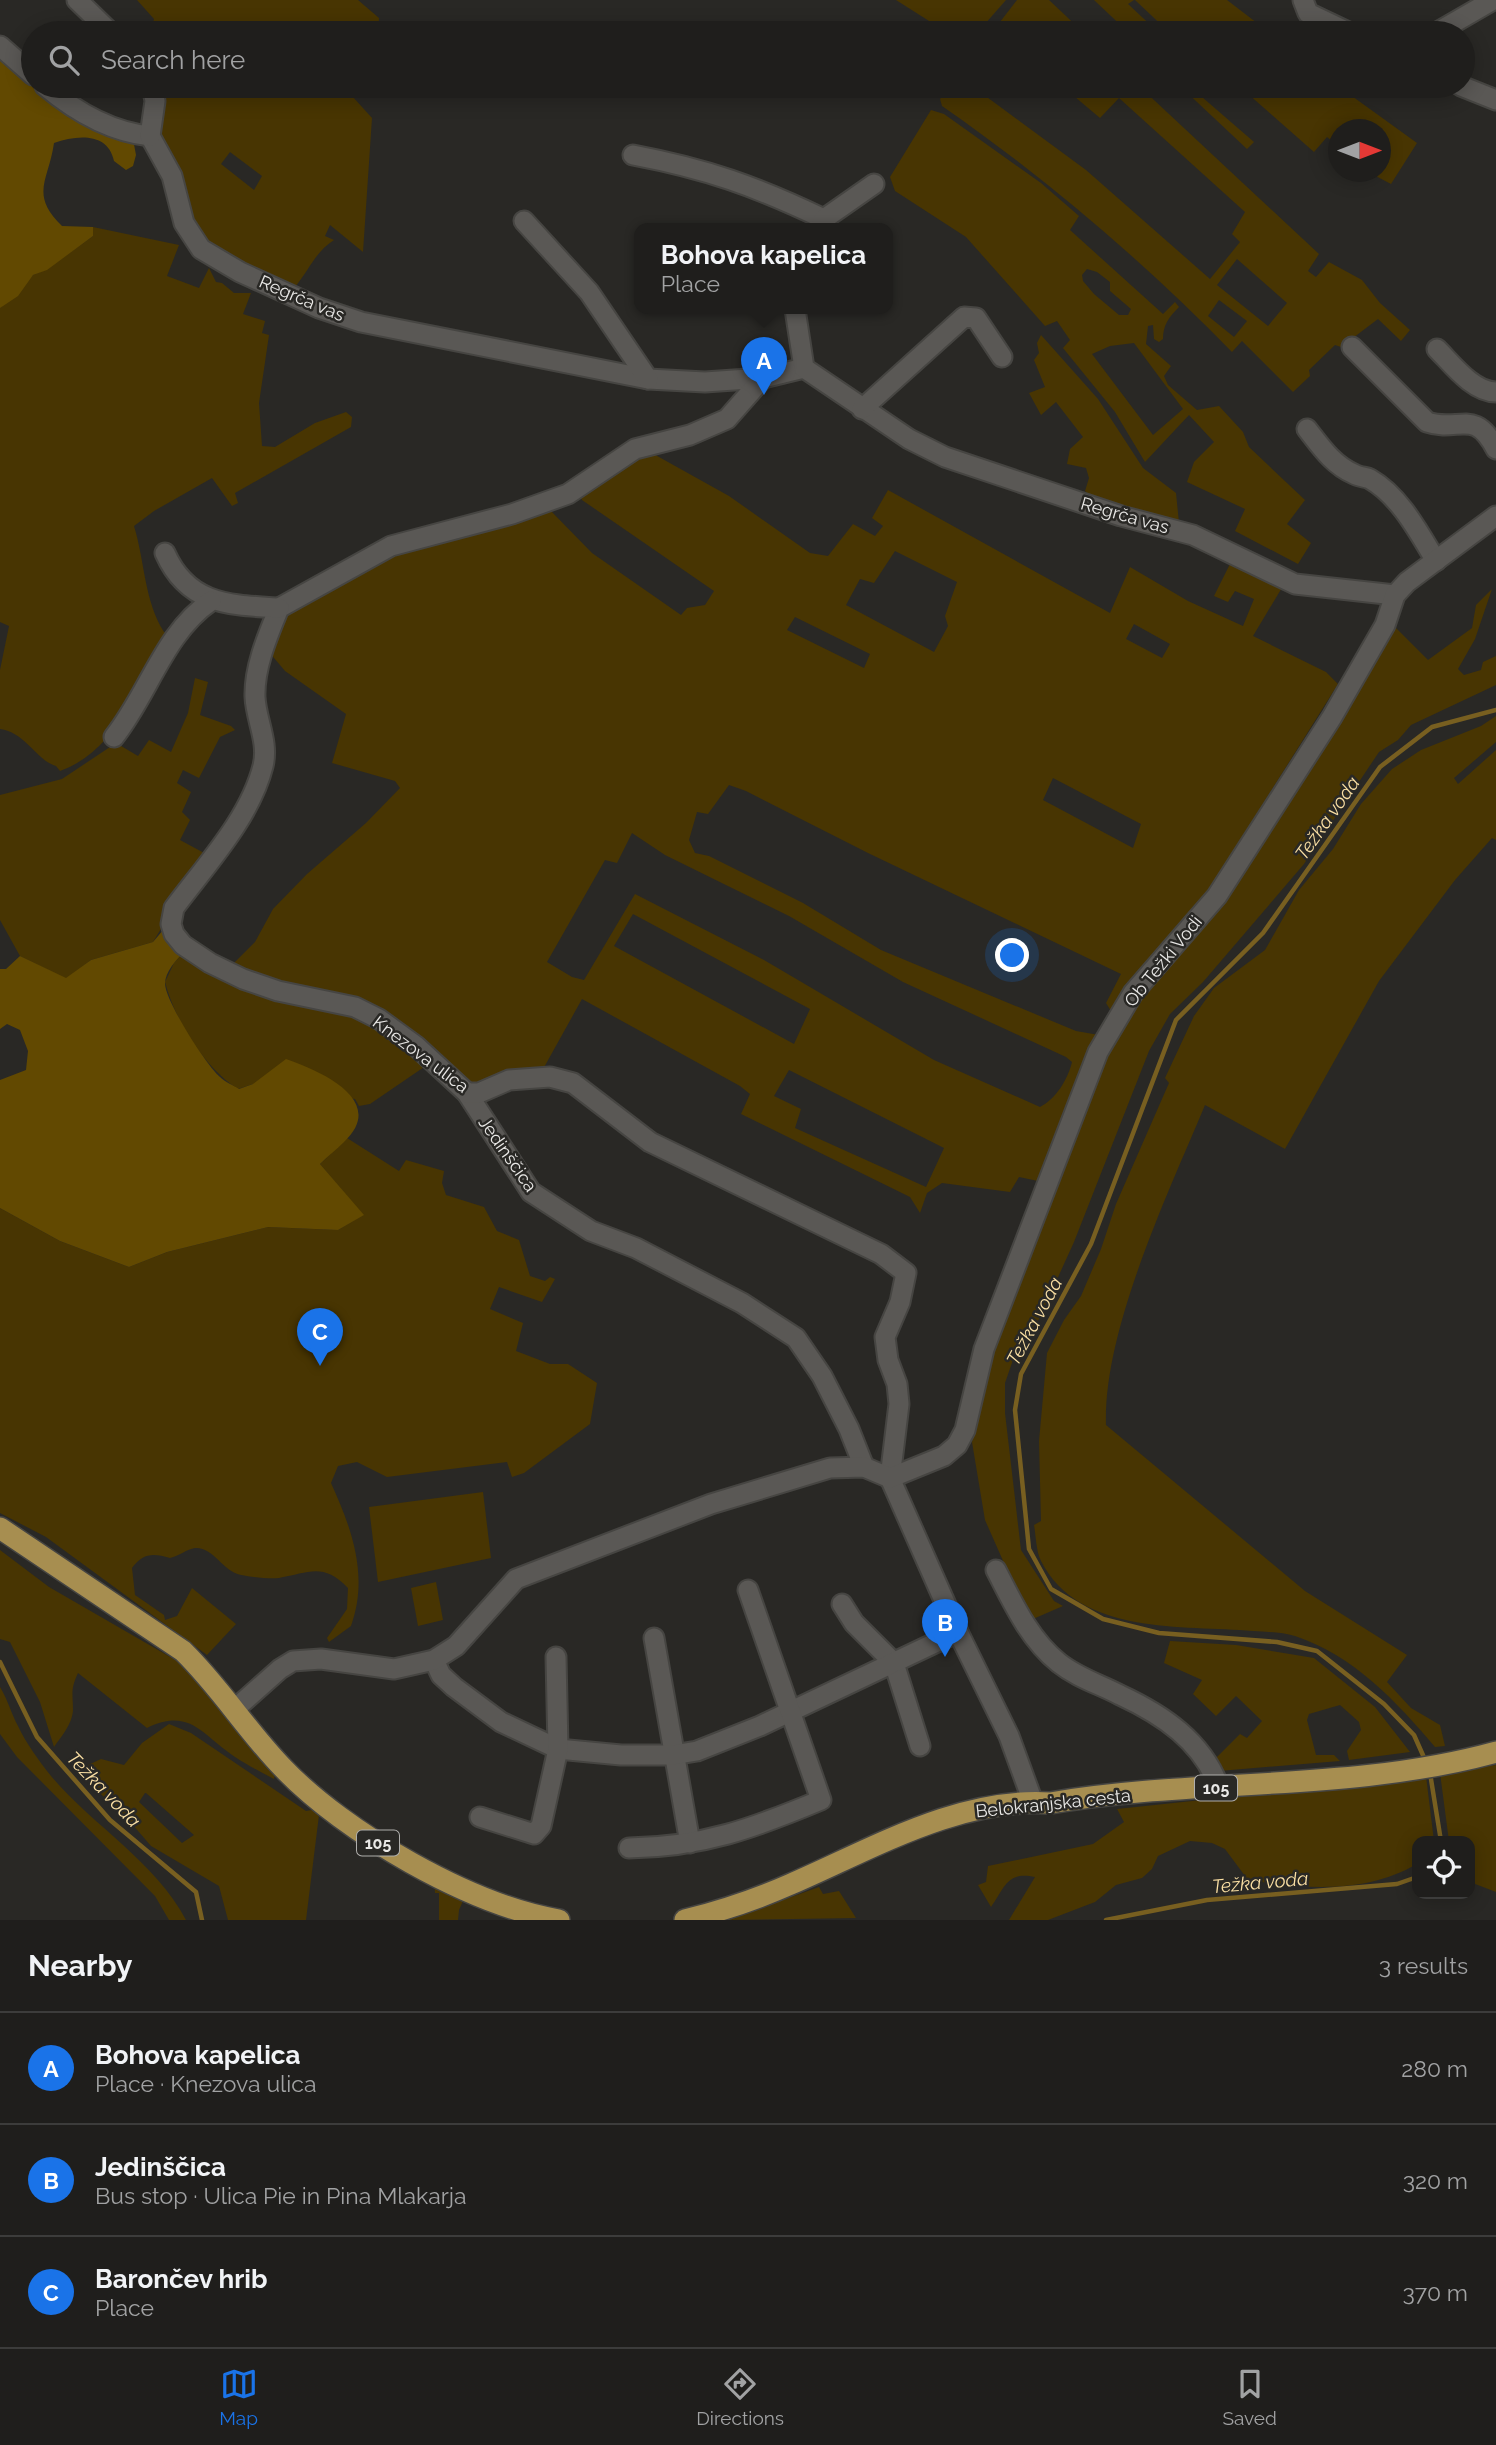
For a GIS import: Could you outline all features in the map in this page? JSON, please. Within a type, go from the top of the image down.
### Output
[{"type":"main road","name":"105","points":[[0,1528],[183,1651],[281,1766],[351,1827],[453,1882],[498,1902],[559,1920]]},
{"type":"main road","name":"Belokranjska cesta","points":[[685,1920],[720,1911],[788,1885],[905,1832],[953,1815],[1033,1802],[1050,1803],[1399,1770],[1496,1752]]},
{"type":"street","points":[[77,0],[99,21]]},
{"type":"street","points":[[1303,0],[1308,13],[1325,21]]},
{"type":"street","points":[[1457,21],[1493,0]]},
{"type":"street","points":[[0,46],[21,64]]},
{"type":"street","points":[[1475,92],[1496,100]]},
{"type":"street","points":[[63,98],[98,122],[134,134],[150,136],[154,98]]},
{"type":"street","name":"Regrča vas","points":[[150,136],[172,176],[184,223],[201,248],[240,272],[319,307],[361,321],[648,379],[705,382],[763,378],[804,368],[909,439],[946,457],[1121,516],[1193,535],[1295,584],[1395,595]]},
{"type":"street","points":[[633,155],[695,167],[755,186],[820,223]]},
{"type":"street","points":[[823,223],[874,184]]},
{"type":"street","points":[[524,221],[589,292],[648,379]]},
{"type":"street","points":[[796,314],[804,368]]},
{"type":"street","points":[[862,409],[964,317],[976,318],[1002,357]]},
{"type":"street","points":[[1352,347],[1427,422],[1473,423],[1490,438],[1496,449]]},
{"type":"street","points":[[1437,349],[1461,374],[1489,392],[1496,391]]},
{"type":"street","points":[[165,553],[181,578],[211,601],[279,608],[391,546],[512,514],[568,494],[635,449],[690,435],[727,419],[763,378]]},
{"type":"street","points":[[1307,429],[1332,461],[1353,474],[1370,479],[1389,495],[1411,521],[1436,561]]},
{"type":"street","points":[[1395,595],[1496,516]]},
{"type":"street","name":"Ob Težki Vodi","points":[[890,1478],[944,1457],[965,1430],[984,1349],[1098,1052],[1133,993],[1217,896],[1332,716],[1385,625],[1395,595]]},
{"type":"street","points":[[114,737],[131,716],[180,627],[192,614],[211,601]]},
{"type":"street","name":"Knezova ulica","points":[[279,608],[255,682],[255,699],[265,751],[263,766],[240,817],[174,908],[171,924],[174,934],[183,945],[243,979],[278,991],[355,1007],[379,1019],[416,1046],[467,1093],[479,1093],[509,1080],[550,1077],[573,1083],[650,1142],[881,1254],[906,1273],[900,1301],[885,1336],[899,1404],[890,1478]]},
{"type":"street","name":"Jedinščica","points":[[467,1093],[531,1192],[591,1231],[636,1248],[742,1303],[796,1338],[822,1376],[849,1429],[864,1467]]},
{"type":"street","points":[[235,1709],[280,1669],[293,1661],[321,1659],[394,1669],[433,1660],[456,1646],[516,1579],[711,1504],[830,1468],[864,1467],[890,1478],[958,1632],[1009,1736],[1033,1802]]},
{"type":"street","points":[[996,1570],[1033,1636],[1045,1650],[1082,1679],[1119,1694],[1177,1727],[1213,1770],[1219,1787]]},
{"type":"street","points":[[629,1848],[665,1848],[729,1836],[821,1800],[748,1590]]},
{"type":"street","points":[[842,1604],[854,1623],[894,1663],[920,1746]]},
{"type":"street","points":[[433,1660],[441,1675],[454,1687],[501,1722],[558,1749],[621,1755],[673,1755],[697,1751],[958,1632]]},
{"type":"street","points":[[654,1638],[690,1843]]},
{"type":"street","points":[[480,1817],[534,1833],[541,1826],[558,1749],[556,1657]]},
{"type":"shaded area","points":[[137,0],[358,0],[379,18],[379,21],[154,19]]},
{"type":"shaded area","points":[[896,0],[1006,0],[988,21],[929,21]]},
{"type":"shaded area","points":[[1017,0],[1049,0],[1071,21],[1001,21]]},
{"type":"shaded area","points":[[1094,0],[1134,0],[1128,4],[1146,21],[1116,21]]},
{"type":"shaded area","points":[[1135,0],[1227,0],[1254,21],[1157,21]]},
{"type":"shaded area","points":[[0,51],[21,74],[21,98],[48,98],[78,115],[133,139],[136,155],[133,166],[126,170],[114,161],[111,152],[98,140],[72,138],[54,143],[44,186],[46,205],[62,226],[93,227],[93,236],[47,270],[33,275],[18,296],[0,308]]},
{"type":"shaded area","points":[[163,98],[354,98],[372,118],[363,252],[330,225],[325,236],[334,240],[317,256],[294,288],[217,250],[197,232],[154,135]],"holes":[[[230,152],[262,176],[254,190],[221,164]]]},
{"type":"shaded area","points":[[941,98],[988,98],[1086,170],[1210,279],[1240,242],[1232,234],[1245,212],[1119,98],[1152,98],[1319,254],[1308,271],[1316,277],[1329,262],[1362,280],[1380,303],[1410,330],[1401,341],[1378,319],[1341,347],[1335,345],[1309,370],[1310,376],[1293,392],[1242,341],[1232,352],[1164,285],[1093,222],[1019,162],[942,106]],"holes":[[[1237,259],[1287,303],[1268,326],[1217,285]],[[1219,300],[1247,321],[1234,337],[1208,316]]]},
{"type":"shaded area","points":[[1076,98],[1119,98],[1100,118]]},
{"type":"shaded area","points":[[1193,98],[1203,98],[1254,142],[1247,149]]},
{"type":"shaded area","points":[[1253,98],[1355,98],[1384,119],[1328,119],[1327,137],[1314,152]]},
{"type":"shaded area","points":[[931,110],[944,114],[1041,183],[1079,216],[1070,230],[1163,314],[1175,302],[1179,307],[1167,322],[1163,339],[1159,342],[1154,339],[1153,325],[1148,326],[1146,344],[1171,366],[1164,376],[1168,385],[1197,410],[1219,406],[1243,432],[1249,447],[1305,500],[1287,524],[1311,543],[1298,564],[1235,531],[1245,509],[1187,482],[1194,462],[1214,442],[1189,415],[1145,462],[1115,412],[1063,348],[1070,340],[1057,321],[1045,326],[966,237],[895,191],[890,177]],"holes":[[[1087,269],[1097,272],[1110,282],[1110,291],[1131,309],[1128,315],[1119,315],[1094,294],[1083,281],[1082,275]],[[1134,343],[1183,409],[1153,435],[1092,354],[1110,346]]]},
{"type":"shaded area","points":[[1391,124],[1417,143],[1391,184],[1387,182],[1391,182]]},
{"type":"shaded area","points":[[93,227],[179,245],[167,276],[199,288],[209,268],[216,282],[222,283],[234,293],[251,293],[243,314],[265,321],[262,333],[269,335],[259,403],[262,446],[275,447],[315,423],[346,412],[352,417],[351,427],[235,493],[238,503],[232,506],[212,478],[154,511],[134,526],[152,607],[164,632],[169,633],[138,693],[112,731],[97,748],[60,771],[16,735],[0,729],[0,670],[9,626],[0,622],[0,308],[33,275],[47,269],[93,236]]},
{"type":"shaded area","points":[[1041,335],[1098,399],[1143,468],[1176,493],[1179,523],[1095,501],[1085,491],[1089,478],[1086,468],[1067,464],[1070,449],[1083,437],[1056,402],[1041,415],[1029,393],[1045,387],[1034,360],[1039,353],[1037,343]]},
{"type":"shaded area","points":[[650,452],[729,496],[810,553],[828,556],[853,524],[875,536],[883,526],[872,518],[888,490],[1110,613],[1130,567],[1188,601],[1243,626],[1254,599],[1235,591],[1228,602],[1214,596],[1232,560],[1283,586],[1253,636],[1326,672],[1338,684],[1217,877],[1186,920],[1129,981],[1111,1011],[1106,1003],[1121,974],[868,853],[746,791],[729,785],[708,814],[697,812],[689,840],[695,853],[709,856],[803,903],[881,950],[1076,1031],[1099,1035],[1038,1181],[1019,1177],[1010,1192],[942,1183],[927,1193],[920,1213],[910,1197],[741,1114],[750,1094],[740,1086],[582,999],[542,1071],[477,1084],[466,1081],[409,1034],[270,983],[233,964],[255,942],[273,909],[400,788],[395,781],[332,763],[346,714],[285,671],[269,652],[289,608],[387,555],[550,510],[592,553],[681,615],[687,608],[705,605],[714,591],[582,500],[580,495],[625,460]],"holes":[[[895,551],[957,582],[945,616],[948,626],[934,652],[846,605],[860,579],[874,583]],[[795,617],[870,654],[864,668],[787,630]],[[1134,624],[1170,644],[1162,658],[1126,639]],[[1053,778],[1141,824],[1133,848],[1043,800]],[[632,833],[665,855],[789,916],[903,982],[1066,1057],[1072,1062],[1068,1075],[1056,1094],[1040,1107],[934,1060],[764,960],[635,894],[584,980],[572,977],[547,962],[605,860],[617,863]],[[633,914],[810,1009],[794,1044],[614,946]],[[789,1070],[944,1148],[926,1187],[795,1128],[801,1109],[774,1096]]]},
{"type":"shaded area","points":[[1492,589],[1475,639],[1458,669],[1464,675],[1481,670],[1483,662],[1496,656],[1496,685],[1411,725],[1398,740],[1379,752],[1304,864],[1203,982],[1170,1014],[1149,1051],[1074,1242],[1039,1319],[1014,1357],[1005,1383],[1005,1413],[1021,1550],[1054,1601],[1063,1606],[1033,1619],[1023,1606],[985,1520],[972,1442],[989,1363],[1095,1080],[1132,1006],[1323,738],[1395,627],[1428,660],[1472,628],[1476,605]]},
{"type":"shaded area","points":[[195,678],[208,682],[200,715],[231,726],[235,730],[220,737],[199,778],[183,770],[177,783],[191,792],[182,812],[190,820],[180,840],[206,854],[153,942],[91,960],[66,979],[20,956],[0,920],[0,795],[62,779],[116,743],[138,756],[149,740],[171,752],[188,713]]},
{"type":"shaded area","points":[[1496,716],[1496,742],[1454,778],[1458,784],[1496,750],[1496,840],[1492,838],[1455,880],[1379,981],[1285,1149],[1205,1105],[1140,1263],[1115,1347],[1108,1388],[1106,1425],[1305,1591],[1407,1655],[1387,1682],[1411,1708],[1440,1725],[1445,1746],[1435,1747],[1405,1713],[1372,1682],[1336,1655],[1316,1644],[1280,1633],[1135,1622],[1107,1615],[1080,1603],[1058,1585],[1041,1561],[1034,1525],[1041,1521],[1039,1441],[1047,1353],[1064,1320],[1081,1296],[1116,1204],[1169,1083],[1165,1078],[1194,1016],[1214,988],[1265,950],[1299,890],[1333,849],[1361,804],[1392,769],[1421,750],[1481,726]]},
{"type":"shaded area","points":[[164,929],[184,952],[167,975],[167,993],[188,1033],[220,1077],[239,1089],[253,1084],[286,1059],[330,1079],[354,1100],[358,1113],[356,1127],[320,1164],[364,1215],[338,1230],[268,1227],[167,1252],[129,1267],[60,1241],[0,1208],[0,1080],[26,1070],[28,1051],[20,1030],[7,1024],[0,1029],[0,969],[6,969],[20,956],[66,978],[91,960],[153,942]]},
{"type":"shaded area","points":[[184,952],[355,1012],[430,1063],[370,1104],[359,1106],[355,1099],[253,1084],[238,1089],[203,1056],[184,1027],[170,997],[165,982],[174,963]]},
{"type":"shaded area","points":[[347,1138],[399,1171],[406,1160],[444,1171],[442,1183],[446,1195],[484,1207],[497,1231],[519,1240],[530,1276],[545,1281],[550,1277],[555,1279],[542,1302],[499,1287],[490,1309],[523,1323],[516,1351],[550,1364],[568,1364],[597,1383],[590,1424],[524,1473],[512,1477],[507,1462],[387,1477],[357,1462],[338,1466],[331,1483],[346,1518],[356,1553],[358,1589],[351,1626],[329,1642],[327,1638],[347,1609],[348,1588],[331,1575],[315,1571],[279,1578],[241,1575],[228,1569],[208,1551],[195,1548],[170,1558],[153,1555],[140,1559],[132,1568],[135,1595],[164,1615],[165,1620],[177,1616],[192,1588],[236,1624],[207,1655],[46,1537],[0,1513],[0,1208],[60,1241],[129,1267],[167,1252],[268,1227],[338,1230],[363,1215],[320,1164]]},
{"type":"shaded area","points":[[483,1492],[491,1558],[378,1582],[369,1507]]},
{"type":"shaded area","points":[[0,1550],[49,1587],[191,1669],[275,1774],[274,1779],[240,1760],[195,1726],[174,1721],[147,1728],[78,1673],[73,1688],[71,1721],[54,1747],[40,1702],[10,1642],[0,1639]]},
{"type":"shaded area","points":[[436,1582],[443,1620],[418,1626],[411,1588]]},
{"type":"shaded area","points":[[1170,1641],[1236,1645],[1314,1658],[1375,1707],[1410,1752],[1349,1760],[1347,1751],[1361,1730],[1359,1722],[1340,1705],[1309,1714],[1307,1720],[1316,1755],[1334,1755],[1340,1761],[1219,1771],[1213,1761],[1240,1734],[1247,1738],[1262,1721],[1236,1696],[1216,1716],[1193,1694],[1202,1680],[1164,1663]]},
{"type":"shaded area","points":[[0,1687],[25,1739],[51,1776],[158,1880],[186,1920],[169,1920],[155,1896],[17,1757],[0,1734]]},
{"type":"shaded area","points":[[169,1724],[191,1733],[306,1811],[312,1810],[319,1815],[306,1920],[228,1920],[219,1886],[151,1846],[126,1817],[81,1776],[86,1766],[101,1759],[124,1765],[142,1743]],"holes":[[[146,1793],[194,1835],[182,1843],[139,1802]]]},
{"type":"shaded area","points":[[1496,1765],[1496,1892],[1475,1884],[1475,1836],[1448,1836],[1440,1773]]},
{"type":"shaded area","points":[[1426,1776],[1433,1836],[1412,1836],[1412,1866],[1397,1874],[1356,1885],[1313,1887],[1248,1880],[1225,1849],[1212,1843],[1190,1841],[1158,1856],[1152,1869],[1142,1878],[1116,1885],[1095,1902],[1048,1920],[1009,1920],[1035,1877],[1018,1876],[1012,1879],[991,1907],[978,1885],[986,1882],[988,1866],[1093,1844],[1124,1822],[1117,1809]]},
{"type":"shaded area","points":[[434,1880],[466,1894],[458,1920],[439,1920],[439,1893],[435,1893]]},
{"type":"shaded area","points":[[819,1887],[823,1894],[839,1891],[856,1918],[727,1920]]},
{"type":"waterway","name":"Težka voda","points":[[1426,1762],[1414,1735],[1384,1704],[1317,1651],[1277,1642],[1159,1633],[1103,1619],[1051,1589],[1029,1549],[1015,1410],[1021,1374],[1091,1244],[1176,1020],[1263,933],[1380,767],[1432,727],[1496,710]]},
{"type":"waterway","name":"Težka voda","points":[[0,1662],[37,1737],[110,1820],[196,1892],[202,1920]]},
{"type":"waterway","name":"Težka voda","points":[[1430,1773],[1440,1836]]},
{"type":"waterway","name":"Težka voda","points":[[1106,1920],[1207,1900],[1397,1884],[1412,1879]]},
{"type":"place","name":"Bohova kapelica","points":[[764,395]]},
{"type":"place","name":"Barončev hrib","points":[[320,1366]]},
{"type":"place","name":"Jedinščica","points":[[945,1657]]}]
